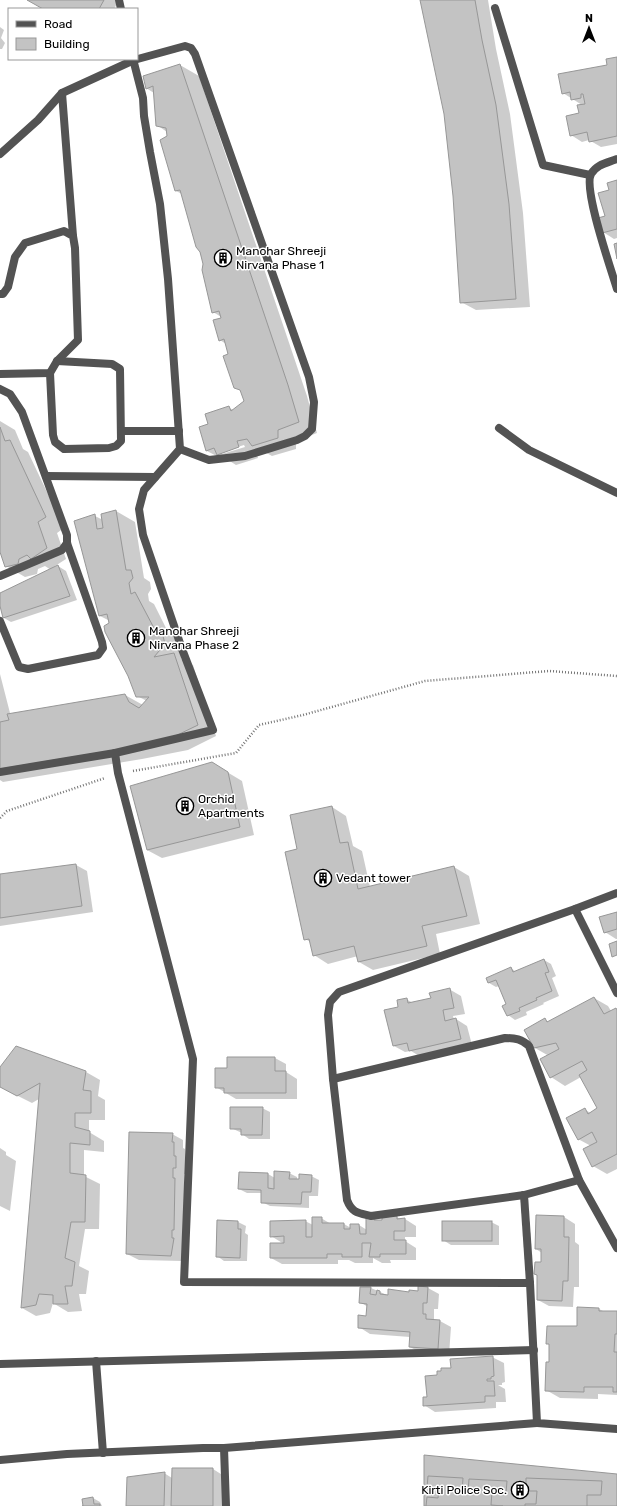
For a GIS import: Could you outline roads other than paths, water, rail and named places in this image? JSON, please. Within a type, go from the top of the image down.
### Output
[{"type":"street","points":[[495,8],[542,165],[590,176]]},
{"type":"street","points":[[138,59],[185,46],[191,48],[195,54],[309,376],[314,402],[312,429],[305,436],[297,440],[245,456],[209,460],[180,449]]},
{"type":"street","points":[[0,154],[38,120],[62,93],[134,60],[143,98],[144,116],[160,204],[168,279],[180,449],[144,490],[139,509],[143,534],[182,650],[213,730],[115,754],[0,772]]},
{"type":"street","points":[[57,361],[112,364],[120,369],[120,442],[116,446],[109,448],[64,449],[55,442],[53,435],[50,373],[57,361],[78,340],[75,248],[62,93]]},
{"type":"street","points":[[617,159],[597,166],[590,176],[589,187],[599,230],[617,289]]},
{"type":"street","points":[[0,294],[3,294],[8,287],[15,257],[25,243],[64,231],[73,236]]},
{"type":"street","points":[[0,374],[50,373]]},
{"type":"street","points":[[0,389],[10,394],[22,412],[68,535],[68,543],[103,648],[98,655],[28,669],[19,667],[0,621]]},
{"type":"street","points":[[499,428],[529,450],[617,493]]},
{"type":"street","points":[[120,431],[179,431]]},
{"type":"street","points":[[46,476],[155,477]]},
{"type":"street","points":[[0,576],[62,550],[68,543]]},
{"type":"street","points":[[115,754],[118,773],[193,1059],[184,1282],[530,1282]]},
{"type":"street","points":[[579,1180],[524,1195],[371,1216],[357,1213],[350,1207],[347,1200],[333,1079],[328,1015],[330,1002],[339,992],[617,893]]},
{"type":"street","points":[[575,909],[617,993]]},
{"type":"street","points":[[333,1079],[505,1038],[516,1038],[525,1042],[529,1046],[579,1180],[617,1248]]},
{"type":"street","points":[[524,1195],[537,1423]]},
{"type":"street","points":[[0,1364],[534,1350]]},
{"type":"street","points":[[96,1361],[102,1453]]},
{"type":"street","points":[[0,1460],[102,1453],[224,1448],[537,1423],[617,1429]]},
{"type":"street","points":[[224,1448],[226,1506]]},
{"type":"place","name":"Manohar Shreeji Nirvana Phase 1","points":[[223,258]]},
{"type":"place","name":"Manohar Shreeji Nirvana Phase 2","points":[[136,638]]},
{"type":"place","name":"Orchid Apartments","points":[[185,806]]},
{"type":"place","name":"Vedant tower","points":[[323,878]]},
{"type":"place","name":"Kirti Police Soc.","points":[[520,1490]]}]
